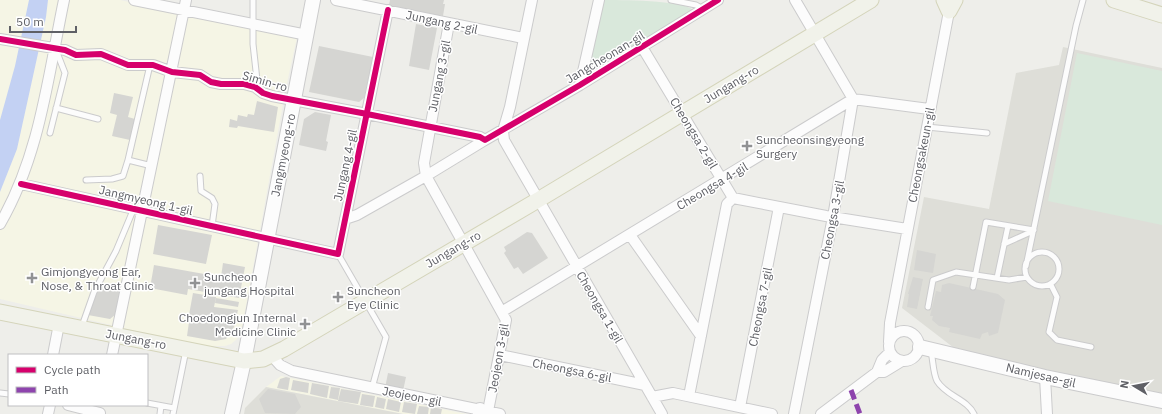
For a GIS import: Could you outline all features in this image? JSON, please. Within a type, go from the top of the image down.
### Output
[{"type":"main road","name":"Jungang-ro","points":[[0,312],[244,361],[263,359],[272,356],[538,200],[871,0]]},
{"type":"main road","points":[[1114,0],[1133,3],[1162,15]]},
{"type":"street","points":[[0,224],[21,184],[29,161],[52,48],[64,0]]},
{"type":"street","points":[[134,0],[185,5],[252,23],[307,35]]},
{"type":"street","name":"Jangmyeong-ro","points":[[232,414],[244,361],[313,0]]},
{"type":"street","name":"Jungang 2-gil","points":[[336,0],[523,38]]},
{"type":"street","points":[[532,0],[503,131],[504,140],[538,200]]},
{"type":"street","name":"Jangcheonan-gil","points":[[580,85],[599,0]]},
{"type":"street","name":"Jangcheonan-gil","points":[[503,131],[718,0]]},
{"type":"street","points":[[794,0],[853,99],[930,109]]},
{"type":"street","name":"Cheongsakeun-gil","points":[[890,347],[890,323],[950,3]]},
{"type":"street","points":[[112,354],[138,209],[152,166],[185,5]]},
{"type":"street","name":"Jungang 4-gil","points":[[338,254],[388,10]]},
{"type":"street","name":"Jungang 3-gil","points":[[449,23],[424,163],[426,176],[463,243]]},
{"type":"street","name":"Simin-ro","points":[[0,39],[52,48],[76,55],[101,54],[128,65],[150,64],[172,72],[200,75],[211,82],[221,84],[244,84],[255,87],[268,95],[480,137],[485,140]]},
{"type":"street","name":"Cheongsa 2-gil","points":[[642,47],[733,198]]},
{"type":"street","name":"Cheongsa 4-gil","points":[[503,311],[722,180],[853,99]]},
{"type":"street","name":"Cheongsa 3-gil","points":[[794,414],[833,217],[853,99]]},
{"type":"street","points":[[426,176],[485,140],[503,131]]},
{"type":"street","name":"Jungang 4-gil","points":[[345,219],[357,215],[426,176]]},
{"type":"street","name":"Jangmyeong 1-gil","points":[[21,184],[267,239]]},
{"type":"street","points":[[689,396],[727,204],[733,198],[907,229]]},
{"type":"street","name":"Cheongsa 1-gil","points":[[538,200],[662,414]]},
{"type":"street","name":"Cheongsa 7-gil","points":[[740,407],[779,207]]},
{"type":"street","points":[[630,235],[701,336]]},
{"type":"street","points":[[267,239],[338,254]]},
{"type":"street","name":"Jeojeon 3-gil","points":[[463,243],[503,311],[506,320],[500,355],[483,412]]},
{"type":"street","points":[[893,310],[905,330]]},
{"type":"street","points":[[53,354],[59,324]]},
{"type":"street","points":[[821,414],[877,372],[890,347],[895,333],[905,330],[910,331],[918,337],[926,348],[919,352],[912,360],[902,361],[884,372],[877,372]]},
{"type":"street","points":[[890,347],[897,359],[902,361]]},
{"type":"street","name":"Namjesae-gil","points":[[926,348],[1045,377],[1162,401]]},
{"type":"street","name":"Cheongsa 6-gil","points":[[500,355],[645,385]]},
{"type":"street","name":"Jeojeon-gil","points":[[272,356],[280,365],[292,371],[483,412],[500,414]]},
{"type":"street","points":[[1045,377],[1047,414]]},
{"type":"street","points":[[652,397],[673,394],[689,396],[772,414]]},
{"type":"street","points":[[74,406],[101,411]]},
{"type":"lane","name":"Simin-ro","points":[[253,0],[252,23],[257,80],[255,87]]},
{"type":"lane","points":[[671,0],[696,5],[703,9]]},
{"type":"lane","points":[[1051,285],[1038,286],[1027,277],[1026,266],[1076,26],[1084,0]]},
{"type":"lane","points":[[50,133],[66,73],[52,48]]},
{"type":"lane","points":[[86,180],[112,179],[124,176],[150,64]]},
{"type":"lane","points":[[56,108],[98,119]]},
{"type":"lane","points":[[926,127],[987,133]]},
{"type":"lane","points":[[128,160],[152,166]]},
{"type":"lane","points":[[200,176],[201,191],[212,198],[215,204],[212,226]]},
{"type":"lane","points":[[82,328],[94,292],[138,209]]},
{"type":"lane","points":[[974,286],[975,274],[986,222],[1034,230]]},
{"type":"lane","points":[[997,278],[1008,226]]},
{"type":"lane","points":[[1004,244],[1034,230]]},
{"type":"lane","points":[[1026,266],[1030,257],[1039,252],[1053,256],[1059,264],[1059,273],[1051,285]]},
{"type":"lane","points":[[338,254],[366,300]]},
{"type":"lane","points":[[928,307],[933,280],[956,272],[1009,280],[1027,277]]},
{"type":"lane","points":[[1051,285],[1057,297],[1049,332],[1057,340],[1091,348]]},
{"type":"lane","name":"Jeojeon-gil","points":[[366,300],[386,336],[372,388]]},
{"type":"lane","points":[[926,348],[942,388],[965,404],[974,414]]},
{"type":"lane","points":[[148,403],[161,406],[173,411],[186,349]]},
{"type":"lane","points":[[160,414],[161,406]]},
{"type":"shaded area","points":[[0,0],[120,0],[297,37],[286,88],[242,328],[237,339],[231,344],[225,346],[201,346],[0,299]]},
{"type":"shaded area","points":[[602,0],[664,2],[677,4],[693,10],[604,67],[589,65]]},
{"type":"shaded area","points":[[1063,47],[1162,68],[1162,394],[958,351],[902,308],[924,197],[989,209],[1016,73],[1059,65]]},
{"type":"shaded area","points":[[1077,53],[1162,71],[1162,225],[1048,201]]},
{"type":"shaded area","points":[[281,376],[466,414],[403,414],[266,387]]},
{"type":"shaded area","points":[[266,387],[403,414],[244,414],[245,408]]},
{"type":"water","points":[[29,0],[48,0],[46,17],[17,149],[0,192],[0,120],[15,66]]},
{"type":"building","points":[[390,0],[444,0],[443,4],[445,4],[443,16],[440,15],[440,18],[388,10]]},
{"type":"building","points":[[416,24],[437,28],[429,70],[409,66]]},
{"type":"building","points":[[319,46],[373,57],[364,98],[359,102],[309,92]]},
{"type":"building","points":[[114,93],[133,97],[128,117],[135,119],[130,140],[112,136],[117,115],[110,113]]},
{"type":"building","points":[[257,101],[278,107],[274,132],[238,126],[237,128],[229,127],[230,119],[237,121],[238,115],[247,117],[248,114],[254,115]]},
{"type":"building","points":[[315,112],[331,115],[326,141],[328,142],[326,151],[299,145],[304,119]]},
{"type":"building","points":[[158,225],[212,235],[206,264],[153,254]]},
{"type":"building","points":[[527,232],[532,233],[548,258],[523,274],[518,267],[514,269],[504,253],[506,251],[504,247]]},
{"type":"building","points":[[917,250],[936,254],[933,273],[914,270]]},
{"type":"building","points":[[223,263],[245,267],[239,298],[188,289],[187,295],[150,288],[154,265],[221,277]]},
{"type":"building","points":[[913,277],[923,279],[917,309],[907,307],[908,294]]},
{"type":"building","points":[[949,283],[998,294],[1005,300],[998,333],[989,336],[988,332],[982,334],[980,339],[949,332],[950,328],[939,326],[932,320],[933,316],[930,316],[936,291],[941,292],[942,285]]},
{"type":"building","points":[[101,285],[120,289],[116,314],[110,319],[88,315],[89,309]]},
{"type":"building","points":[[193,293],[216,297],[214,307],[238,310],[234,327],[226,339],[215,341],[187,336],[189,322],[195,323],[196,316],[189,315]]},
{"type":"building","points":[[216,298],[239,302],[238,307],[215,303]]},
{"type":"building","points":[[388,373],[406,377],[403,391],[385,388]]},
{"type":"building","points":[[286,377],[290,378],[288,390],[277,388],[280,379]]},
{"type":"building","points":[[293,380],[309,383],[308,393],[291,390]]},
{"type":"building","points":[[312,383],[329,386],[327,398],[310,394]]},
{"type":"building","points":[[331,387],[340,388],[338,400],[329,398]]},
{"type":"building","points":[[268,389],[295,394],[301,407],[295,414],[265,413],[259,399]]},
{"type":"building","points":[[341,389],[361,392],[358,404],[338,401]]},
{"type":"building","points":[[362,394],[375,396],[373,407],[360,405]]},
{"type":"building","points":[[377,397],[386,399],[384,409],[375,407]]},
{"type":"building","points":[[388,399],[401,402],[399,412],[386,409]]},
{"type":"building","points":[[404,402],[417,404],[415,414],[402,412]]},
{"type":"building","points":[[419,406],[429,407],[428,414],[417,414]]},
{"type":"building","points":[[431,407],[442,409],[441,414],[430,414]]},
{"type":"marked path","points":[[851,390],[860,414]]},
{"type":"cycle path","points":[[0,39],[65,50],[76,55],[101,54],[128,65],[153,65],[172,72],[200,75],[211,82],[221,84],[244,84],[255,87],[263,93],[272,96],[480,137],[485,140],[580,85],[718,0]]},
{"type":"cycle path","points":[[21,184],[338,254],[388,10]]},
{"type":"place","name":"Suncheonsingyeong Surgery","points":[[747,146]]},
{"type":"place","name":"Gimjongyeong Ear, Nose, & Throat Clinic","points":[[32,278]]},
{"type":"place","name":"Suncheon jungang Hospital","points":[[195,283]]},
{"type":"place","name":"Suncheon Eye Clinic","points":[[338,297]]},
{"type":"place","name":"Choedongjun Internal Medicine Clinic","points":[[305,324]]}]
